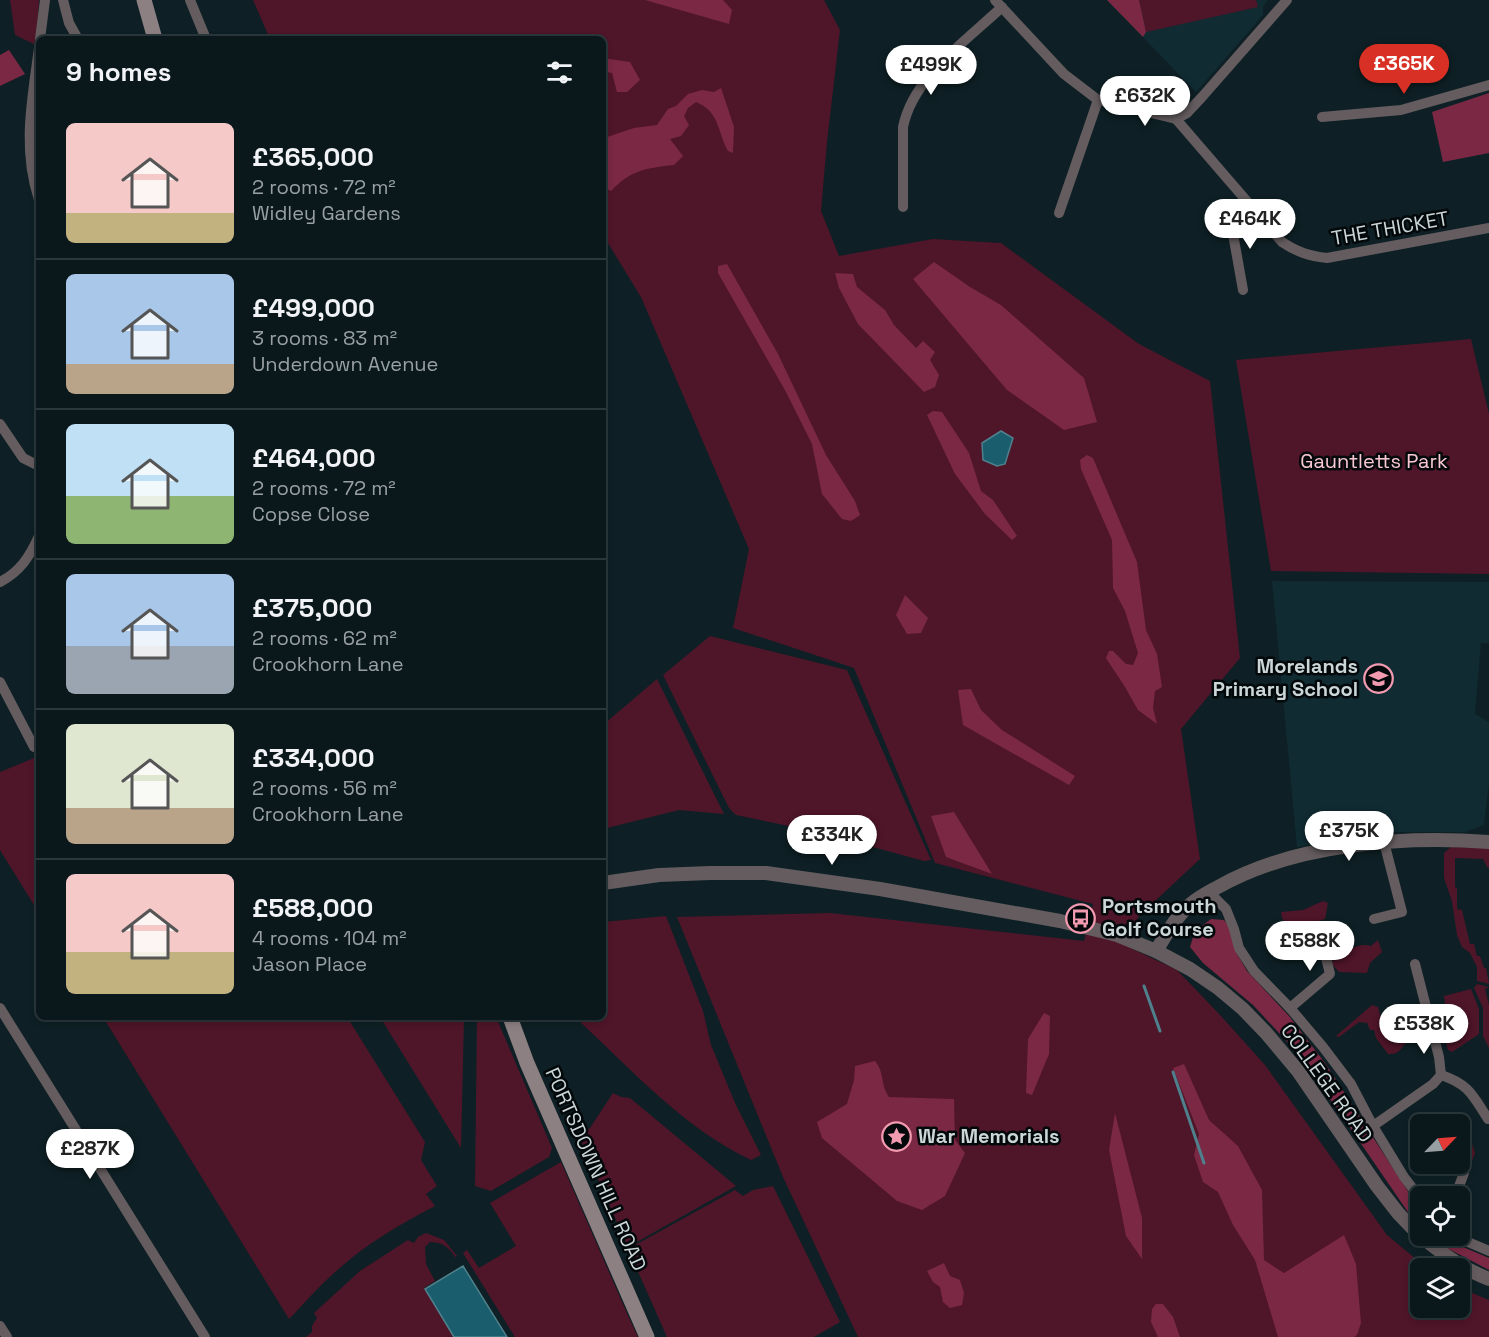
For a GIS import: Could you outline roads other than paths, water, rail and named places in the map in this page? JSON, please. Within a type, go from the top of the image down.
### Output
[{"type":"main road","points":[[144,0],[154,36]]},
{"type":"main road","name":"PORTSDOWN HILL ROAD","points":[[511,1020],[527,1063],[646,1337]]},
{"type":"street","points":[[40,36],[45,0]]},
{"type":"street","points":[[63,0],[69,23],[76,36]]},
{"type":"street","points":[[190,0],[205,36]]},
{"type":"street","points":[[903,207],[903,127],[906,115],[929,76],[998,4],[1064,74],[1098,100],[1176,120],[1202,97],[1287,0]]},
{"type":"street","points":[[36,70],[30,113],[29,145],[36,188]]},
{"type":"street","points":[[1322,117],[1401,110],[1489,85]]},
{"type":"street","points":[[1059,213],[1098,100]]},
{"type":"street","name":"THE THICKET","points":[[1176,120],[1282,242],[1309,256],[1327,258],[1489,228]]},
{"type":"street","points":[[1243,290],[1233,234],[1252,208]]},
{"type":"street","points":[[0,424],[22,458],[36,465]]},
{"type":"street","points":[[0,582],[23,564],[36,543]]},
{"type":"street","points":[[0,682],[34,747]]},
{"type":"street","points":[[1374,919],[1402,912],[1384,842]]},
{"type":"street","points":[[1156,951],[1168,931],[1191,903],[1230,880],[1281,862],[1353,844],[1489,842]]},
{"type":"street","name":"COLLEGE ROAD","points":[[606,883],[659,875],[766,873],[880,889],[1060,921],[1117,935],[1156,951],[1190,969],[1218,988],[1267,1034],[1298,1071],[1377,1186],[1410,1225]]},
{"type":"street","points":[[1209,892],[1226,909],[1239,948],[1254,971],[1290,1008],[1351,1084],[1373,1126],[1410,1186]]},
{"type":"street","points":[[1290,1008],[1330,974],[1320,933]]},
{"type":"street","points":[[1373,1126],[1433,1084],[1441,1075],[1439,1057],[1415,964]]},
{"type":"street","points":[[0,1008],[205,1337]]},
{"type":"street","points":[[1441,1075],[1458,1080],[1468,1089],[1488,1119]]},
{"type":"street","points":[[1470,1243],[1489,1251]]},
{"type":"street","name":"COLLEGE ROAD","points":[[1433,1246],[1443,1255],[1489,1280]]},
{"type":"street","points":[[0,1326],[7,1337]]},
{"type":"water","points":[[1001,431],[1013,438],[1005,464],[997,466],[983,460],[982,443]]},
{"type":"water","points":[[463,1266],[507,1337],[454,1337],[425,1289]]},
{"type":"waterway","points":[[1144,986],[1160,1031]]},
{"type":"waterway","points":[[1173,1072],[1204,1163]]},
{"type":"place","name":"Morelands Primary School","points":[[1379,678]]},
{"type":"place","name":"Portsmouth Golf Course","points":[[1081,918]]},
{"type":"place","name":"War Memorials","points":[[897,1136]]},
{"type":"park label","name":"Gauntletts Park","points":[[1374,461]]}]
